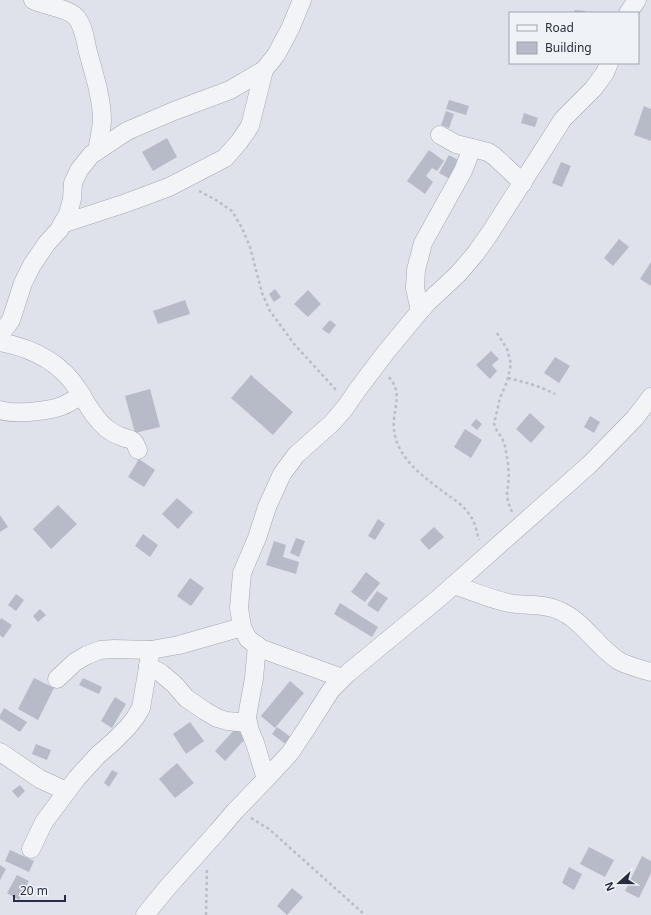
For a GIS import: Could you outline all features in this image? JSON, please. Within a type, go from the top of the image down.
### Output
[{"type":"street","points":[[33,0],[69,12],[76,17],[81,25],[94,72],[100,101],[102,121],[97,151]]},
{"type":"street","points":[[0,335],[11,320],[23,283],[32,265],[47,243],[59,230],[68,214],[72,198],[73,183],[79,170],[91,155],[127,131],[230,90],[264,70],[276,55],[290,29],[302,0]]},
{"type":"street","points":[[629,12],[637,0]]},
{"type":"street","points":[[342,678],[262,649],[248,639],[242,627],[239,608],[242,573],[257,538],[267,507],[282,474],[296,455],[332,423],[420,311],[458,274],[476,253],[563,119],[593,89],[605,73],[609,64]]},
{"type":"street","points":[[62,224],[169,187],[225,158],[250,126],[264,70]]},
{"type":"street","points":[[440,135],[456,144],[488,152],[522,183]]},
{"type":"street","points":[[420,311],[415,288],[416,270],[421,248],[464,171],[472,148]]},
{"type":"street","points":[[0,342],[13,344],[42,355],[57,366],[69,377],[97,419],[107,429],[134,442],[138,450]]},
{"type":"street","points":[[0,410],[7,412],[52,409],[64,405],[82,395]]},
{"type":"street","points":[[145,915],[235,811],[290,753],[331,690],[342,678],[365,657],[454,585],[589,465],[635,418],[651,397]]},
{"type":"street","points":[[454,585],[490,598],[510,603],[545,606],[558,610],[570,617],[607,652],[620,662],[651,672]]},
{"type":"street","points":[[149,658],[179,645],[242,627]]},
{"type":"street","points":[[257,645],[254,678],[248,711],[248,723],[266,779]]},
{"type":"street","points":[[57,679],[75,662],[87,655],[100,650],[114,649],[149,658],[161,673],[175,685],[186,698],[217,718],[227,721],[248,723]]},
{"type":"street","points":[[31,849],[44,822],[77,778],[135,718],[141,708],[149,658]]},
{"type":"street","points":[[0,752],[40,779],[66,792]]},
{"type":"path","points":[[181,181],[216,200],[232,211],[242,228],[250,247],[262,293],[270,311],[294,344],[326,380],[349,402]]},
{"type":"path","points":[[497,333],[510,357],[511,364],[508,378],[500,398],[494,424],[505,446],[509,477],[507,494],[508,502],[512,512],[523,524]]},
{"type":"path","points":[[377,364],[388,374],[397,390],[393,421],[394,434],[399,447],[408,461],[422,475],[458,502],[472,517],[479,539],[481,560]]},
{"type":"path","points":[[508,378],[534,385],[555,394]]},
{"type":"path","points":[[235,811],[247,815],[269,830],[365,915]]},
{"type":"path","points":[[206,915],[206,880],[210,841]]},
{"type":"building","points":[[575,10],[586,11],[586,12],[574,12]]},
{"type":"building","points":[[449,100],[469,106],[466,115],[446,109]]},
{"type":"building","points":[[644,106],[651,109],[651,141],[634,135]]},
{"type":"building","points":[[446,111],[454,114],[449,128],[441,125]]},
{"type":"building","points":[[524,113],[538,118],[535,127],[521,123]]},
{"type":"building","points":[[167,138],[177,157],[153,171],[142,152]]},
{"type":"building","points":[[429,150],[444,161],[437,171],[432,168],[426,176],[433,182],[425,194],[407,181]]},
{"type":"building","points":[[449,155],[460,161],[450,179],[439,173]]},
{"type":"building","points":[[561,162],[571,166],[562,187],[552,183]]},
{"type":"building","points":[[619,239],[629,247],[613,266],[604,258]]},
{"type":"building","points":[[651,262],[651,286],[640,279]]},
{"type":"building","points":[[275,289],[281,297],[274,302],[269,294]]},
{"type":"building","points":[[308,290],[321,304],[308,317],[294,304]]},
{"type":"building","points":[[185,300],[190,314],[158,324],[153,311]]},
{"type":"building","points":[[330,320],[336,325],[329,334],[322,329]]},
{"type":"building","points":[[491,351],[499,359],[492,365],[497,371],[490,379],[476,365]]},
{"type":"building","points":[[555,357],[570,366],[559,383],[544,373]]},
{"type":"building","points":[[251,375],[293,412],[273,435],[231,398]]},
{"type":"building","points":[[150,389],[160,427],[135,433],[125,396]]},
{"type":"building","points":[[530,413],[545,427],[531,443],[516,429]]},
{"type":"building","points":[[590,416],[600,422],[594,433],[584,427]]},
{"type":"building","points":[[476,419],[482,424],[477,430],[471,425]]},
{"type":"building","points":[[465,429],[482,440],[471,458],[454,447]]},
{"type":"building","points":[[139,459],[155,470],[144,487],[128,477]]},
{"type":"building","points":[[177,498],[193,512],[178,529],[162,514]]},
{"type":"building","points":[[58,505],[77,524],[51,549],[33,529]]},
{"type":"building","points":[[0,515],[8,527],[0,532]]},
{"type":"building","points":[[378,519],[385,524],[375,540],[368,536]]},
{"type":"building","points":[[434,527],[444,537],[429,550],[420,540]]},
{"type":"building","points":[[143,534],[158,545],[150,557],[135,546]]},
{"type":"building","points":[[296,538],[305,541],[299,557],[290,553]]},
{"type":"building","points":[[274,541],[286,545],[283,557],[299,562],[296,574],[266,565]]},
{"type":"building","points":[[366,572],[380,583],[365,602],[351,592]]},
{"type":"building","points":[[190,578],[204,588],[191,606],[177,596]]},
{"type":"building","points":[[377,591],[388,598],[378,612],[367,605]]},
{"type":"building","points":[[16,594],[24,600],[16,611],[8,605]]},
{"type":"building","points":[[340,603],[378,627],[372,637],[334,614]]},
{"type":"building","points":[[40,609],[46,615],[38,622],[33,616]]},
{"type":"building","points":[[1,618],[12,625],[3,638],[0,635]]},
{"type":"building","points":[[34,678],[54,688],[38,720],[18,709]]},
{"type":"building","points":[[83,678],[102,687],[99,694],[79,685]]},
{"type":"building","points":[[290,681],[304,693],[275,728],[261,716]]},
{"type":"building","points":[[115,697],[126,704],[112,728],[101,721]]},
{"type":"building","points":[[4,708],[27,722],[20,732],[0,719],[0,715]]},
{"type":"building","points":[[190,722],[204,741],[186,754],[173,734]]},
{"type":"building","points":[[277,727],[292,738],[287,745],[272,734]]},
{"type":"building","points":[[236,728],[246,738],[225,761],[215,751]]},
{"type":"building","points":[[36,744],[51,750],[47,760],[32,754]]},
{"type":"building","points":[[177,763],[194,783],[175,798],[159,779]]},
{"type":"building","points":[[112,770],[118,773],[109,787],[104,783]]},
{"type":"building","points":[[20,785],[25,791],[18,798],[12,791]]},
{"type":"building","points":[[589,847],[614,860],[605,877],[580,864]]},
{"type":"building","points":[[10,850],[34,861],[29,872],[5,861]]},
{"type":"building","points":[[642,856],[651,861],[651,873],[639,898],[625,891]]},
{"type":"building","points":[[0,865],[6,869],[0,880]]},
{"type":"building","points":[[569,867],[582,874],[574,890],[562,883]]},
{"type":"building","points":[[17,875],[29,881],[19,900],[7,893]]},
{"type":"building","points":[[292,888],[303,897],[287,915],[277,906]]}]
